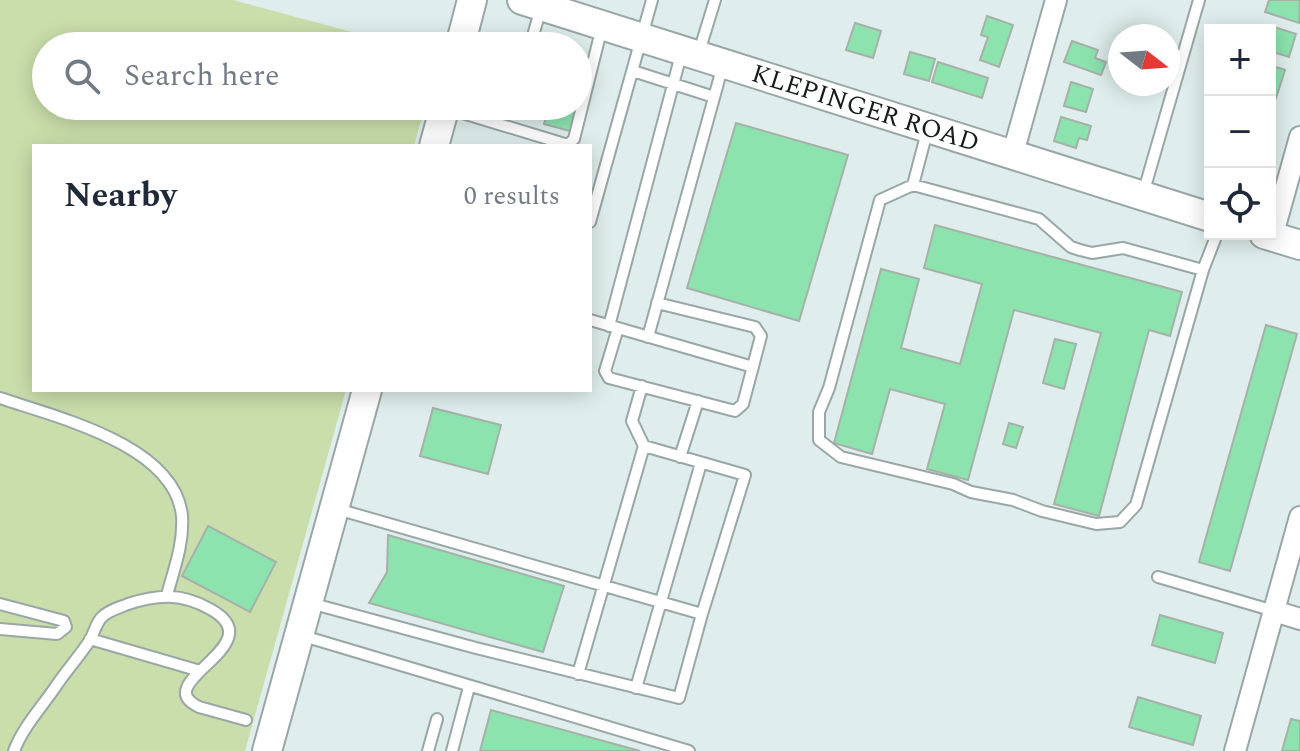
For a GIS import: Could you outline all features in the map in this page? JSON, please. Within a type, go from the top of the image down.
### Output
[{"type":"street","points":[[464,32],[472,0]]},
{"type":"street","points":[[1013,153],[1056,0]]},
{"type":"street","name":"KLEPINGER ROAD","points":[[546,4],[602,25],[1204,215]]},
{"type":"street","points":[[435,144],[441,120]]},
{"type":"street","points":[[1276,210],[1300,137]]},
{"type":"street","points":[[1276,238],[1300,245]]},
{"type":"street","points":[[267,751],[366,392]]},
{"type":"street","points":[[1235,751],[1300,517]]},
{"type":"street","points":[[1274,611],[1300,619]]},
{"type":"lane","points":[[592,215],[652,0]]},
{"type":"lane","points":[[648,337],[714,97],[702,55],[715,0]]},
{"type":"lane","points":[[1143,195],[1199,0]]},
{"type":"lane","points":[[533,32],[546,4]]},
{"type":"lane","points":[[592,65],[602,25]]},
{"type":"lane","points":[[657,303],[755,327],[761,336],[743,404],[735,411],[609,378],[605,371],[673,85],[702,55]]},
{"type":"lane","points":[[633,71],[714,97]]},
{"type":"lane","points":[[486,120],[565,144]]},
{"type":"lane","points":[[569,144],[574,139],[579,120]]},
{"type":"lane","points":[[913,185],[929,126]]},
{"type":"lane","points":[[1203,270],[1123,248],[1092,253],[1080,250],[1071,247],[1039,219],[913,185],[880,200],[829,388],[819,412],[819,440],[841,457],[1096,524],[1120,522],[1136,505],[1203,270],[1215,240]]},
{"type":"lane","points":[[592,321],[753,367]]},
{"type":"lane","points":[[578,674],[644,446],[632,421],[642,386]]},
{"type":"lane","points":[[0,398],[118,441],[150,462],[173,487],[182,513],[182,535],[167,595]]},
{"type":"lane","points":[[680,457],[698,401]]},
{"type":"lane","points":[[309,603],[679,698],[745,475],[644,446]]},
{"type":"lane","points":[[636,688],[701,463]]},
{"type":"lane","points":[[335,508],[702,614]]},
{"type":"lane","points":[[1158,577],[1274,611]]},
{"type":"lane","points":[[14,751],[104,615],[150,597],[167,595],[191,599],[217,613],[227,626],[228,635],[221,653],[192,677],[186,686],[187,696],[192,704],[246,720]]},
{"type":"lane","points":[[0,604],[64,621],[66,627],[57,634],[0,629]]},
{"type":"lane","points":[[300,635],[689,751]]},
{"type":"lane","points":[[90,639],[200,671]]},
{"type":"lane","points":[[452,751],[469,687]]},
{"type":"lane","points":[[428,751],[437,719]]},
{"type":"green space","points":[[0,0],[233,0],[352,32],[32,32],[32,120],[421,120],[415,144],[32,144],[32,392],[345,392],[245,751],[0,751]]},
{"type":"building","points":[[1269,0],[1300,0],[1299,23],[1265,12]]},
{"type":"building","points":[[987,16],[1013,25],[999,67],[980,60],[988,37],[981,35]]},
{"type":"building","points":[[855,23],[881,31],[873,58],[846,50]]},
{"type":"building","points":[[1276,28],[1296,34],[1289,57],[1276,53]]},
{"type":"building","points":[[1072,41],[1098,50],[1095,58],[1106,62],[1101,75],[1064,62]]},
{"type":"building","points":[[910,52],[935,59],[929,81],[904,74]]},
{"type":"building","points":[[938,62],[988,78],[982,98],[932,82]]},
{"type":"building","points":[[1276,67],[1285,70],[1276,98]]},
{"type":"building","points":[[1071,82],[1093,89],[1086,112],[1064,106]]},
{"type":"building","points":[[1061,117],[1091,126],[1087,140],[1079,138],[1076,148],[1054,141]]},
{"type":"building","points":[[545,120],[573,120],[570,131],[544,124]]},
{"type":"building","points":[[736,123],[848,155],[799,321],[687,288]]},
{"type":"building","points":[[935,225],[1182,292],[1170,336],[1149,330],[1099,516],[1054,504],[1101,333],[1014,310],[968,480],[927,469],[945,404],[890,389],[872,454],[834,443],[881,269],[919,279],[901,348],[960,364],[982,284],[924,268]]},
{"type":"building","points":[[1266,325],[1297,334],[1230,571],[1199,562]]},
{"type":"building","points":[[1055,339],[1076,344],[1064,389],[1043,383]]},
{"type":"building","points":[[433,408],[501,425],[488,474],[420,456]]},
{"type":"building","points":[[1009,423],[1023,427],[1016,448],[1003,444]]},
{"type":"building","points":[[208,526],[276,562],[250,612],[182,576]]},
{"type":"building","points":[[388,535],[564,586],[543,652],[369,603],[387,572]]},
{"type":"building","points":[[1160,615],[1223,633],[1215,663],[1152,645]]},
{"type":"building","points":[[1138,697],[1201,716],[1193,745],[1129,727]]},
{"type":"building","points":[[491,710],[640,751],[480,751]]},
{"type":"building","points":[[1291,719],[1300,721],[1300,751],[1282,751]]}]
